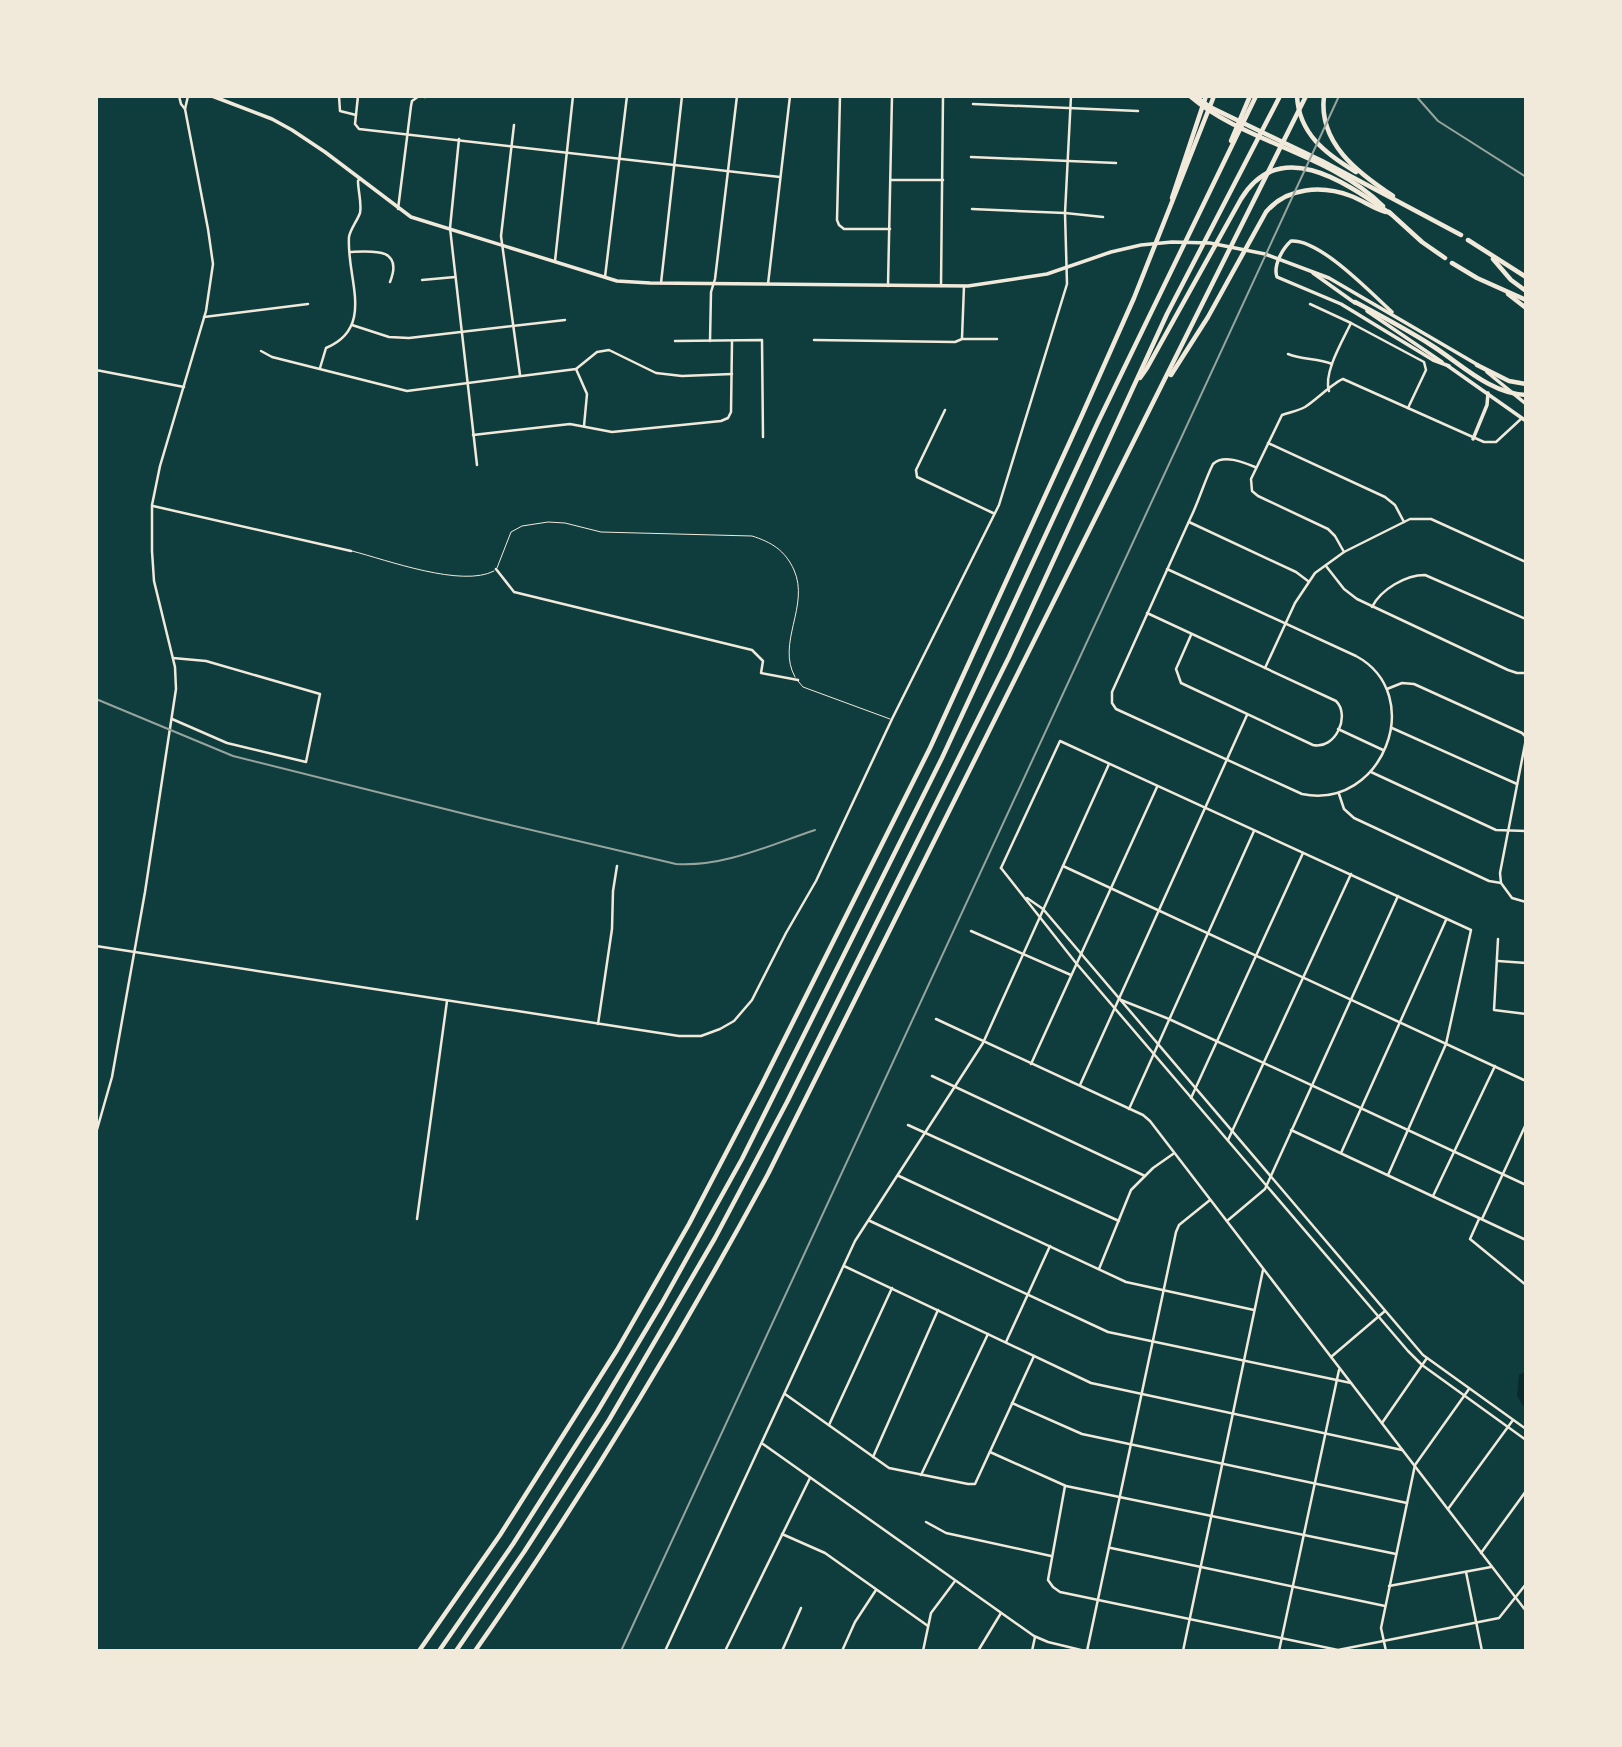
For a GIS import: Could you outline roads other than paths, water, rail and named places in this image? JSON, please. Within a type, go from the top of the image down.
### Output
[{"type":"highway","points":[[1190,96],[1219,116],[1406,205],[1461,235]]},
{"type":"highway","points":[[1195,96],[1221,113],[1337,174],[1377,200],[1422,242],[1445,258]]},
{"type":"highway","points":[[1160,234],[1206,96]]},
{"type":"highway","points":[[419,1651],[500,1535],[591,1393],[733,1141],[936,735],[1117,340],[1214,96]]},
{"type":"highway","points":[[1214,183],[1250,96]]},
{"type":"highway","points":[[439,1651],[513,1544],[597,1412],[669,1292],[742,1159],[942,758],[1098,422],[1256,96]]},
{"type":"highway","points":[[456,1651],[610,1420],[715,1238],[793,1089],[1009,657],[1183,283],[1280,96]]},
{"type":"highway","points":[[1297,96],[1300,115],[1312,139],[1326,152],[1406,205]]},
{"type":"highway","points":[[475,1651],[602,1461],[729,1245],[802,1108],[1306,96]]},
{"type":"highway","points":[[1324,96],[1323,113],[1328,131],[1344,162]]},
{"type":"highway","points":[[1135,384],[1147,368],[1241,199],[1256,179],[1278,168],[1304,167],[1337,174]]},
{"type":"highway","points":[[1164,384],[1190,347],[1271,205],[1295,192],[1331,191],[1350,196],[1391,214]]},
{"type":"highway","points":[[1468,240],[1526,277]]},
{"type":"highway","points":[[1490,256],[1511,280],[1526,291]]},
{"type":"highway","points":[[1452,263],[1526,300]]},
{"type":"highway","points":[[1499,287],[1526,308]]},
{"type":"highway","points":[[1355,302],[1421,338],[1478,376],[1506,391],[1526,395]]},
{"type":"highway","points":[[1477,365],[1509,381],[1526,384]]},
{"type":"main road","points":[[212,96],[286,126],[411,217],[605,278],[661,283],[964,286],[1047,274],[1140,245],[1210,243],[1247,249],[1329,278],[1477,365],[1526,404]]},
{"type":"main road","points":[[1399,318],[1356,277],[1335,262],[1301,242],[1291,242],[1286,247],[1275,271],[1279,278],[1341,304],[1433,360],[1449,366]]},
{"type":"main road","points":[[1305,268],[1525,418]]},
{"type":"main road","points":[[1473,439],[1487,405],[1488,393]]},
{"type":"street","points":[[96,1133],[112,1077],[145,892],[176,689],[173,658],[154,581],[152,505],[160,466],[212,282],[211,247],[185,109],[179,96]]},
{"type":"street","points":[[185,109],[188,96]]},
{"type":"street","points":[[339,96],[340,111],[356,115]]},
{"type":"street","points":[[358,96],[356,126],[780,177]]},
{"type":"street","points":[[398,209],[411,106],[412,102],[422,96]]},
{"type":"street","points":[[555,261],[573,96]]},
{"type":"street","points":[[605,278],[627,96]]},
{"type":"street","points":[[661,283],[682,96]]},
{"type":"street","points":[[710,341],[711,288],[737,96]]},
{"type":"street","points":[[768,285],[790,96]]},
{"type":"street","points":[[840,96],[837,220],[844,229],[890,229]]},
{"type":"street","points":[[888,286],[892,96]]},
{"type":"street","points":[[941,286],[943,96]]},
{"type":"street","points":[[96,946],[679,1036],[696,1036],[719,1030],[740,1015],[752,1000],[816,881],[892,719],[994,514],[1065,292],[1065,213],[1071,96]]},
{"type":"street","points":[[973,104],[1138,111]]},
{"type":"street","points":[[514,125],[501,236],[520,376]]},
{"type":"street","points":[[459,139],[450,228],[477,465]]},
{"type":"street","points":[[971,157],[1116,163]]},
{"type":"street","points":[[320,368],[326,348],[343,339],[352,325],[355,304],[349,236],[361,209],[360,178]]},
{"type":"street","points":[[891,180],[943,180]]},
{"type":"street","points":[[972,209],[1103,217]]},
{"type":"street","points":[[350,252],[377,250],[386,254],[392,265],[393,275],[390,282]]},
{"type":"street","points":[[422,280],[455,277]]},
{"type":"street","points":[[962,339],[964,286]]},
{"type":"street","points":[[204,317],[308,304]]},
{"type":"street","points":[[1310,304],[1424,362],[1426,370],[1407,409]]},
{"type":"street","points":[[352,325],[389,337],[409,338],[565,320]]},
{"type":"street","points":[[1329,391],[1327,383],[1332,365],[1351,323]]},
{"type":"street","points":[[814,341],[955,342],[962,339],[997,339]]},
{"type":"street","points":[[675,341],[762,341],[763,437]]},
{"type":"street","points":[[473,435],[569,424],[612,432],[721,421],[728,418],[731,412],[732,341]]},
{"type":"street","points":[[261,351],[272,357],[407,391],[576,369],[597,352],[609,350],[656,373],[682,376],[732,374]]},
{"type":"street","points":[[1288,354],[1300,359],[1316,358],[1332,365]]},
{"type":"street","points":[[576,369],[587,394],[584,427]]},
{"type":"street","points":[[96,370],[184,387]]},
{"type":"street","points":[[1344,552],[1328,529],[1254,493],[1250,481],[1280,417],[1304,408],[1343,379],[1486,443],[1496,442],[1525,418]]},
{"type":"street","points":[[945,410],[916,475],[929,485],[994,514]]},
{"type":"street","points":[[1268,443],[1385,498],[1395,505],[1404,522]]},
{"type":"street","points":[[1167,569],[1365,661],[1387,689],[1392,709],[1392,727],[1371,772],[1357,785],[1339,794],[1318,796],[1296,792],[1115,708],[1112,703],[1112,692],[1200,492],[1216,460],[1240,461],[1255,467]]},
{"type":"street","points":[[152,505],[351,551]]},
{"type":"street","points":[[1265,668],[1308,581],[1344,552],[1404,522],[1418,517],[1431,519],[1526,562]]},
{"type":"street","points":[[1189,522],[1292,570],[1308,581]]},
{"type":"street","points":[[1325,565],[1348,593],[1372,607],[1508,670],[1526,673]]},
{"type":"street","points":[[496,569],[514,592],[752,650],[763,661],[761,673],[797,680]]},
{"type":"street","points":[[1372,607],[1384,591],[1412,577],[1425,575],[1526,619]]},
{"type":"street","points":[[1147,614],[1338,702],[1343,713],[1331,742],[1319,747],[1179,681],[1176,669],[1191,635]]},
{"type":"street","points":[[172,719],[227,743],[306,762],[320,694],[206,661],[173,658]]},
{"type":"street","points":[[1387,689],[1402,683],[1414,684],[1522,733],[1526,738],[1524,761],[1500,873],[1501,883],[1512,898],[1526,902]]},
{"type":"street","points":[[1080,1086],[1247,715]]},
{"type":"street","points":[[1392,727],[1517,784]]},
{"type":"street","points":[[1338,729],[1383,750]]},
{"type":"street","points":[[1388,1175],[1446,1044],[1471,930],[1060,741],[1002,868],[1076,962],[1378,1317],[1422,1365],[1526,1440]]},
{"type":"street","points":[[666,1650],[855,1241],[984,1043],[1109,764]]},
{"type":"street","points":[[1371,772],[1496,830],[1526,831]]},
{"type":"street","points":[[1031,1064],[1157,786]]},
{"type":"street","points":[[1339,794],[1344,809],[1354,818],[1489,881],[1501,883]]},
{"type":"street","points":[[1129,1109],[1254,830]]},
{"type":"street","points":[[1191,1098],[1303,853]]},
{"type":"street","points":[[598,1024],[612,929],[617,866]]},
{"type":"street","points":[[1063,866],[1526,1081]]},
{"type":"street","points":[[1228,1140],[1351,874]]},
{"type":"street","points":[[1024,896],[1043,909],[1427,1358],[1526,1429]]},
{"type":"street","points":[[1227,1222],[1265,1189],[1398,897]]},
{"type":"street","points":[[1341,1153],[1446,919]]},
{"type":"street","points":[[971,931],[1071,975]]},
{"type":"street","points":[[1498,939],[1494,1010],[1526,1014]]},
{"type":"street","points":[[1497,961],[1526,963]]},
{"type":"street","points":[[1120,999],[1169,1019],[1526,1185]]},
{"type":"street","points":[[417,1219],[447,1001]]},
{"type":"street","points":[[936,1019],[1150,1121],[1526,1611]]},
{"type":"street","points":[[1433,1196],[1494,1066]]},
{"type":"street","points":[[933,1076],[1145,1175]]},
{"type":"street","points":[[1526,1124],[1470,1239],[1526,1285]]},
{"type":"street","points":[[908,1125],[1119,1221]]},
{"type":"street","points":[[1291,1129],[1526,1240]]},
{"type":"street","points":[[1099,1269],[1131,1190],[1145,1175],[1174,1153]]},
{"type":"street","points":[[899,1176],[1126,1282],[1254,1310]]},
{"type":"street","points":[[762,1444],[1035,1637],[1086,1651],[1175,1232],[1210,1200]]},
{"type":"street","points":[[1295,1219],[1301,1213]]},
{"type":"street","points":[[870,1221],[1108,1332],[1351,1384]]},
{"type":"street","points":[[1006,1342],[1050,1246]]},
{"type":"street","points":[[844,1266],[1091,1382],[1402,1450]]},
{"type":"street","points":[[1183,1651],[1263,1269]]},
{"type":"street","points":[[1344,1277],[1351,1271]]},
{"type":"street","points":[[830,1425],[892,1288]]},
{"type":"street","points":[[873,1457],[938,1310]]},
{"type":"street","points":[[1331,1357],[1385,1311]]},
{"type":"street","points":[[921,1475],[988,1334]]},
{"type":"street","points":[[785,1394],[889,1468],[975,1484],[1034,1356]]},
{"type":"street","points":[[1382,1423],[1427,1358]]},
{"type":"street","points":[[1279,1651],[1339,1368]]},
{"type":"street","points":[[1386,1651],[1381,1628],[1415,1465],[1470,1388]]},
{"type":"street","points":[[1012,1403],[1082,1434],[1407,1503]]},
{"type":"street","points":[[1448,1509],[1513,1420]]},
{"type":"street","points":[[989,1452],[1065,1486],[1396,1554]]},
{"type":"street","points":[[725,1651],[810,1478]]},
{"type":"street","points":[[1065,1486],[1048,1580],[1060,1592],[1338,1650],[1499,1618],[1526,1584]]},
{"type":"street","points":[[1481,1553],[1526,1491]]},
{"type":"street","points":[[926,1522],[946,1533],[1051,1556]]},
{"type":"street","points":[[782,1534],[825,1553],[928,1626]]},
{"type":"street","points":[[1110,1548],[1385,1606]]},
{"type":"street","points":[[1389,1586],[1491,1567]]},
{"type":"street","points":[[1466,1572],[1482,1651]]},
{"type":"street","points":[[923,1651],[931,1613],[955,1581]]},
{"type":"street","points":[[848,1651],[842,1650],[855,1622],[877,1589]]},
{"type":"street","points":[[782,1651],[801,1608]]},
{"type":"street","points":[[978,1651],[1001,1613]]},
{"type":"street","points":[[1032,1651],[1035,1637]]},
{"type":"lane","points":[[351,551],[455,577],[489,574],[496,569],[511,532],[522,526],[548,522],[565,523],[601,532],[752,536],[771,542],[785,554],[799,581],[800,600],[789,656],[789,667],[797,680],[803,687],[892,719]]},
{"type":"water","points":[[1526,1371],[1526,1411],[1517,1396],[1519,1375]]},
{"type":"railway","points":[[621,1651],[1339,96]]},
{"type":"railway","points":[[1416,96],[1438,121],[1526,177]]},
{"type":"railway","points":[[96,699],[233,756],[676,864],[729,859],[815,830]]}]
